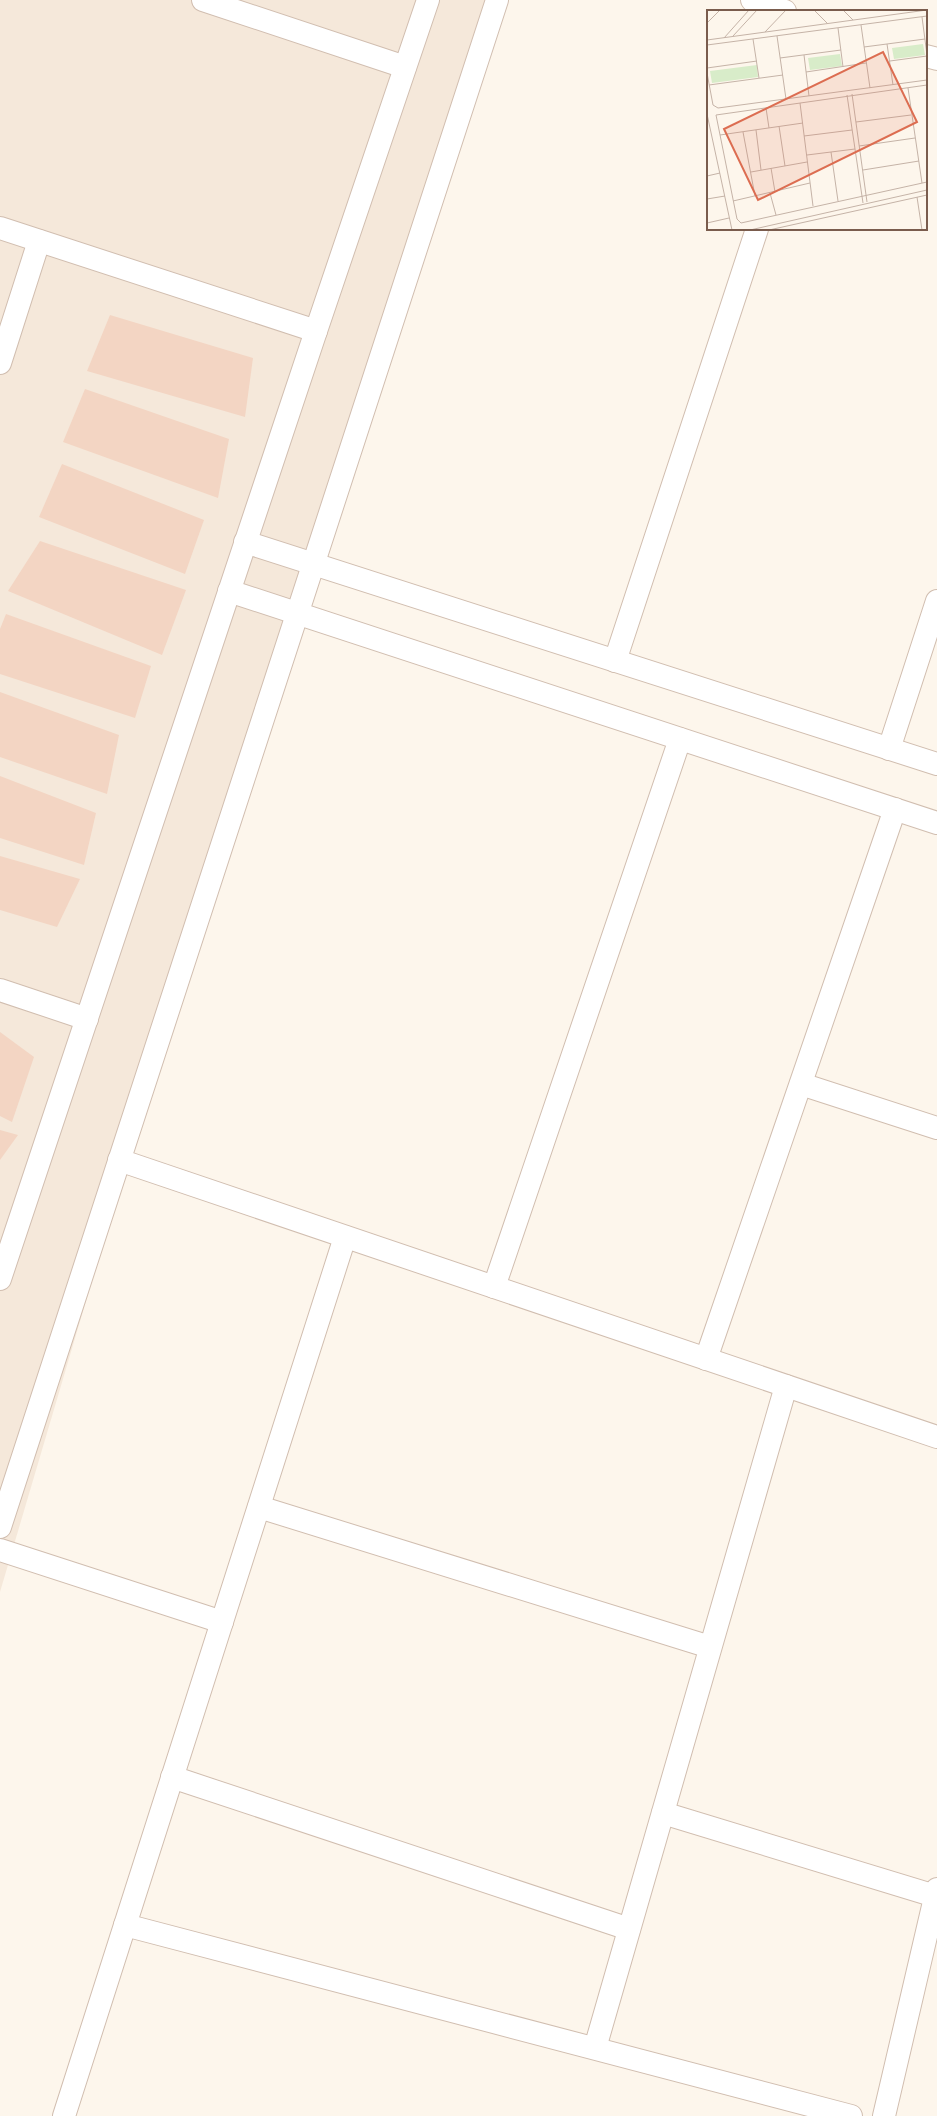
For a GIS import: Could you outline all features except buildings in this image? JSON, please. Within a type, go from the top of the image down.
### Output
[{"type":"street","points":[[203,0],[405,67]]},
{"type":"street","points":[[0,1279],[245,542],[428,0]]},
{"type":"street","points":[[0,1527],[497,0]]},
{"type":"street","points":[[752,0],[782,10]]},
{"type":"street","points":[[927,56],[937,59]]},
{"type":"street","points":[[0,228],[316,331]]},
{"type":"street","points":[[615,661],[757,230]]},
{"type":"street","points":[[0,363],[39,241]]},
{"type":"street","points":[[245,542],[937,764]]},
{"type":"street","points":[[229,591],[937,823]]},
{"type":"street","points":[[889,749],[937,601]]},
{"type":"street","points":[[494,1287],[680,739]]},
{"type":"street","points":[[706,1359],[895,809]]},
{"type":"street","points":[[0,990],[87,1018]]},
{"type":"street","points":[[801,1084],[937,1128]]},
{"type":"street","points":[[119,1160],[937,1437]]},
{"type":"street","points":[[64,2116],[345,1237]]},
{"type":"street","points":[[595,2048],[786,1386]]},
{"type":"street","points":[[259,1507],[710,1647]]},
{"type":"street","points":[[0,1550],[222,1622]]},
{"type":"street","points":[[172,1777],[629,1929]]},
{"type":"street","points":[[663,1813],[936,1893],[930,1952],[884,2116]]},
{"type":"street","points":[[125,1925],[851,2116]]},
{"type":"shaded area","points":[[0,0],[488,0],[212,875],[0,1592]]}]
